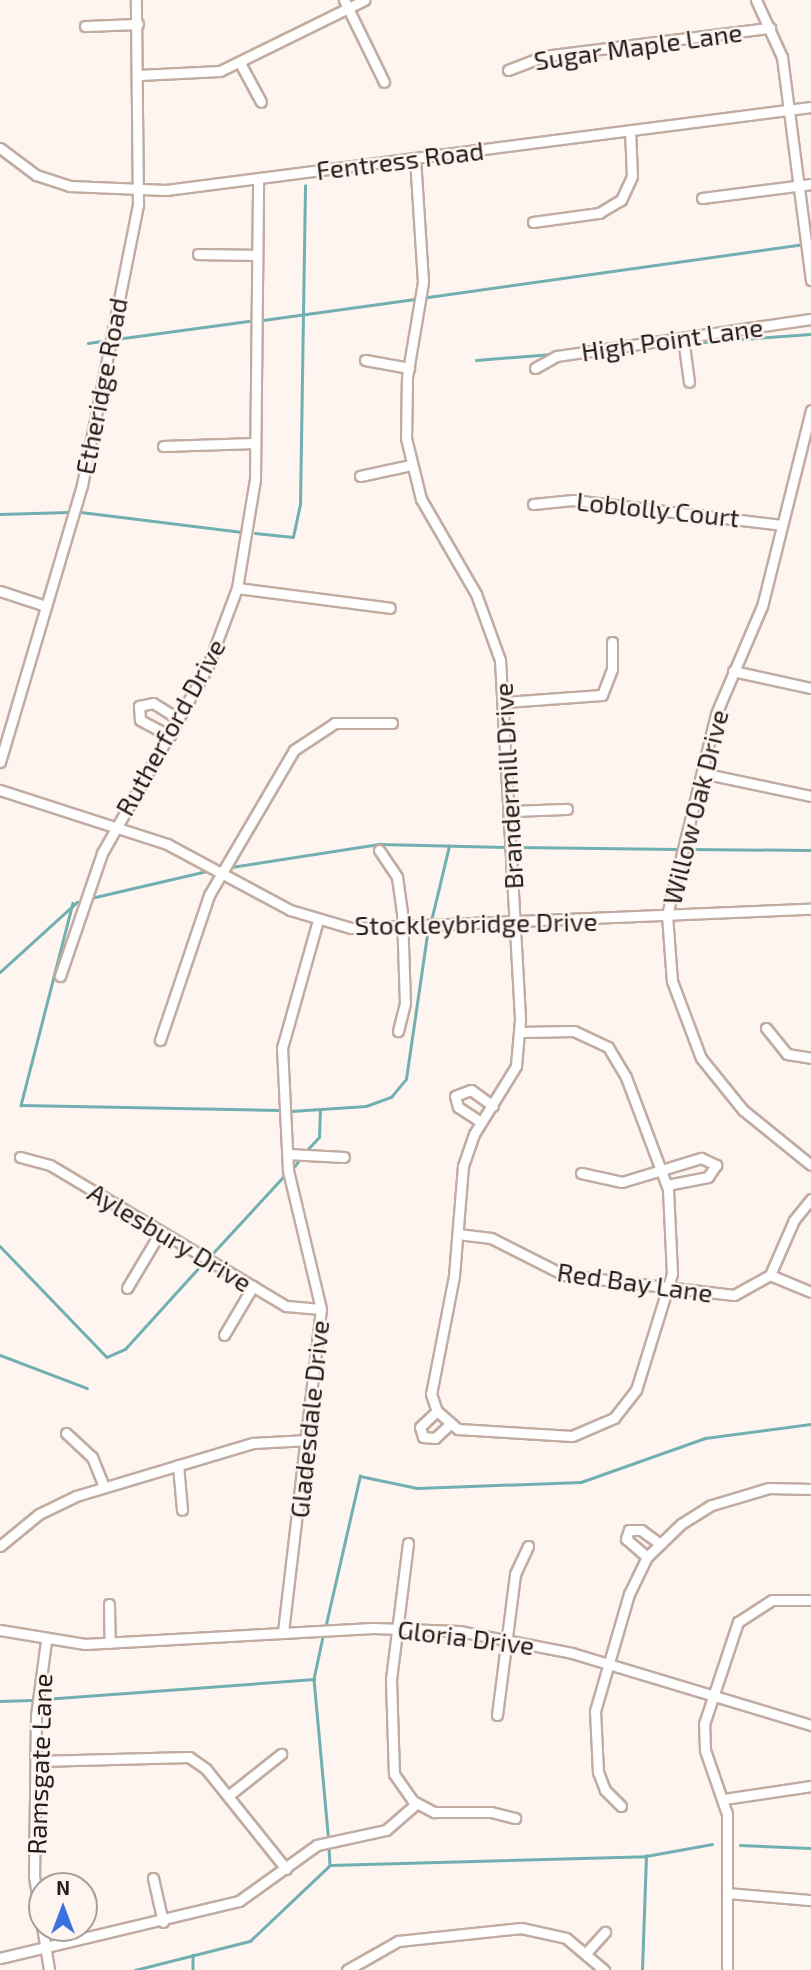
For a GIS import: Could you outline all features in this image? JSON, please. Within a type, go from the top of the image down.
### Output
[{"type":"street","name":"Etheridge Road","points":[[0,762],[82,485],[141,191],[136,0]]},
{"type":"street","points":[[139,75],[202,75],[240,63],[346,4],[364,0]]},
{"type":"street","points":[[756,0],[782,57],[811,280]]},
{"type":"street","points":[[346,4],[384,82]]},
{"type":"street","points":[[85,26],[138,24]]},
{"type":"street","name":"Sugar Maple Lane","points":[[508,70],[544,57],[770,27]]},
{"type":"street","points":[[240,63],[261,102]]},
{"type":"street","name":"Fentress Road","points":[[0,148],[52,182],[141,191],[811,107]]},
{"type":"street","points":[[533,222],[599,214],[621,200],[632,176],[630,130]]},
{"type":"street","name":"Brandermill Drive","points":[[415,158],[423,282],[409,368],[405,417],[411,465],[430,517],[485,611],[500,660],[505,702],[520,1032],[516,1066],[481,1122],[463,1166],[458,1234],[431,1383],[443,1418],[474,1432],[562,1437],[604,1425],[636,1390],[669,1290]]},
{"type":"street","name":"Rutherford Drive","points":[[60,976],[87,890],[116,826],[207,668],[237,589],[251,517],[256,443],[258,178]]},
{"type":"street","points":[[702,198],[811,184]]},
{"type":"street","points":[[198,254],[257,255]]},
{"type":"street","name":"High Point Lane","points":[[535,368],[557,356],[811,319]]},
{"type":"street","points":[[683,338],[689,382]]},
{"type":"street","points":[[365,360],[409,368]]},
{"type":"street","name":"Willow Oak Drive","points":[[811,410],[762,606],[733,671],[702,773],[667,915],[672,981],[701,1058],[743,1110],[811,1165]]},
{"type":"street","points":[[163,446],[256,443]]},
{"type":"street","points":[[360,476],[411,465]]},
{"type":"street","name":"Loblolly Court","points":[[533,504],[573,500],[782,525]]},
{"type":"street","points":[[237,589],[390,608]]},
{"type":"street","points":[[0,591],[46,606]]},
{"type":"street","points":[[505,702],[602,695],[612,669],[612,642]]},
{"type":"street","points":[[733,671],[811,688]]},
{"type":"street","points":[[170,736],[140,720],[139,706],[153,704],[179,719]]},
{"type":"street","points":[[160,1040],[201,913],[287,760],[310,735],[347,720],[392,723]]},
{"type":"street","points":[[702,773],[811,796]]},
{"type":"street","name":"Stockleybridge Drive","points":[[0,790],[116,826],[222,872],[318,920],[402,930],[811,909]]},
{"type":"street","points":[[510,811],[567,809]]},
{"type":"street","points":[[379,849],[397,877],[405,1003],[398,1031]]},
{"type":"street","name":"Gladesdale Drive","points":[[283,1632],[308,1440],[321,1309],[287,1154],[285,1026],[318,920]]},
{"type":"street","points":[[766,1028],[788,1054],[811,1058]]},
{"type":"street","points":[[520,1032],[574,1031],[608,1047],[626,1077],[667,1185],[673,1235],[669,1290]]},
{"type":"street","points":[[481,1122],[458,1107],[455,1096],[471,1090],[493,1106]]},
{"type":"street","points":[[287,1154],[344,1157]]},
{"type":"street","name":"Aylesbury Drive","points":[[20,1157],[50,1165],[286,1306],[321,1309]]},
{"type":"street","points":[[581,1173],[622,1182],[701,1158],[716,1165],[708,1177],[667,1185]]},
{"type":"street","points":[[811,1199],[794,1220],[770,1275],[811,1292]]},
{"type":"street","points":[[127,1288],[161,1231]]},
{"type":"street","name":"Red Bay Lane","points":[[458,1234],[491,1238],[564,1275],[669,1290],[734,1295],[770,1275]]},
{"type":"street","points":[[224,1335],[253,1286]]},
{"type":"street","points":[[66,1433],[92,1457],[104,1487]]},
{"type":"street","points":[[0,1546],[39,1514],[104,1487],[273,1438],[308,1440]]},
{"type":"street","points":[[178,1465],[183,1510]]},
{"type":"street","points":[[621,1806],[605,1790],[595,1756],[595,1711],[629,1594],[647,1558],[699,1511],[732,1496],[769,1488],[811,1489]]},
{"type":"street","points":[[647,1558],[626,1539],[629,1530],[641,1530],[660,1544]]},
{"type":"street","points":[[408,1543],[390,1707],[392,1763],[399,1784],[416,1804],[445,1815],[491,1812],[516,1818]]},
{"type":"street","points":[[497,1715],[517,1568],[528,1546]]},
{"type":"street","points":[[727,1970],[724,1799],[704,1743],[712,1696],[730,1638],[745,1615],[772,1600],[811,1601]]},
{"type":"street","points":[[109,1604],[110,1643]]},
{"type":"street","name":"Gloria Drive","points":[[0,1630],[46,1641],[110,1643],[397,1627],[507,1638],[607,1664],[811,1725]]},
{"type":"street","name":"Ramsgate Lane","points":[[46,1641],[36,1716],[34,1876],[49,1970]]},
{"type":"street","points":[[37,1760],[181,1754],[200,1763],[286,1869]]},
{"type":"street","points":[[228,1796],[281,1754]]},
{"type":"street","points":[[724,1799],[811,1786]]},
{"type":"street","points":[[0,1958],[163,1922],[239,1901],[324,1842],[396,1825],[416,1804]]},
{"type":"street","points":[[153,1878],[163,1922]]},
{"type":"street","points":[[727,1893],[811,1900]]},
{"type":"street","points":[[347,1970],[398,1941],[521,1928],[555,1934],[587,1952],[604,1970]]},
{"type":"street","points":[[587,1952],[605,1932]]},
{"type":"waterway","points":[[255,533],[293,537],[300,505],[305,186]]},
{"type":"waterway","points":[[428,297],[800,245]]},
{"type":"waterway","points":[[263,320],[415,299]]},
{"type":"waterway","points":[[116,339],[250,321]]},
{"type":"waterway","points":[[690,343],[811,334]]},
{"type":"waterway","points":[[88,343],[103,341]]},
{"type":"waterway","points":[[655,346],[677,344]]},
{"type":"waterway","points":[[476,360],[552,354]]},
{"type":"waterway","points":[[0,514],[68,512]]},
{"type":"waterway","points":[[81,512],[242,532]]},
{"type":"waterway","points":[[231,867],[380,844],[505,847]]},
{"type":"waterway","points":[[431,921],[449,846]]},
{"type":"waterway","points":[[518,847],[676,849]]},
{"type":"waterway","points":[[691,849],[811,850]]},
{"type":"waterway","points":[[91,898],[211,870]]},
{"type":"waterway","points":[[0,972],[77,902]]},
{"type":"waterway","points":[[73,903],[21,1105],[278,1110]]},
{"type":"waterway","points":[[291,1111],[366,1106],[391,1097],[406,1079],[427,935]]},
{"type":"waterway","points":[[306,1151],[319,1137],[320,1111]]},
{"type":"waterway","points":[[294,1167],[300,1159]]},
{"type":"waterway","points":[[212,1254],[283,1177]]},
{"type":"waterway","points":[[0,1246],[107,1357],[125,1349],[203,1263]]},
{"type":"waterway","points":[[0,1355],[87,1388]]},
{"type":"waterway","points":[[326,1624],[360,1476],[417,1488],[581,1482],[705,1438],[811,1424]]},
{"type":"waterway","points":[[323,1637],[314,1679],[328,1834]]},
{"type":"waterway","points":[[44,1699],[314,1679]]},
{"type":"waterway","points":[[0,1701],[31,1700]]},
{"type":"waterway","points":[[135,1970],[250,1941],[330,1865],[646,1856],[712,1844]]},
{"type":"waterway","points":[[740,1845],[811,1848]]},
{"type":"waterway","points":[[329,1847],[330,1865]]},
{"type":"waterway","points":[[642,1970],[646,1856]]},
{"type":"waterway","points":[[193,1955],[193,1970]]}]
